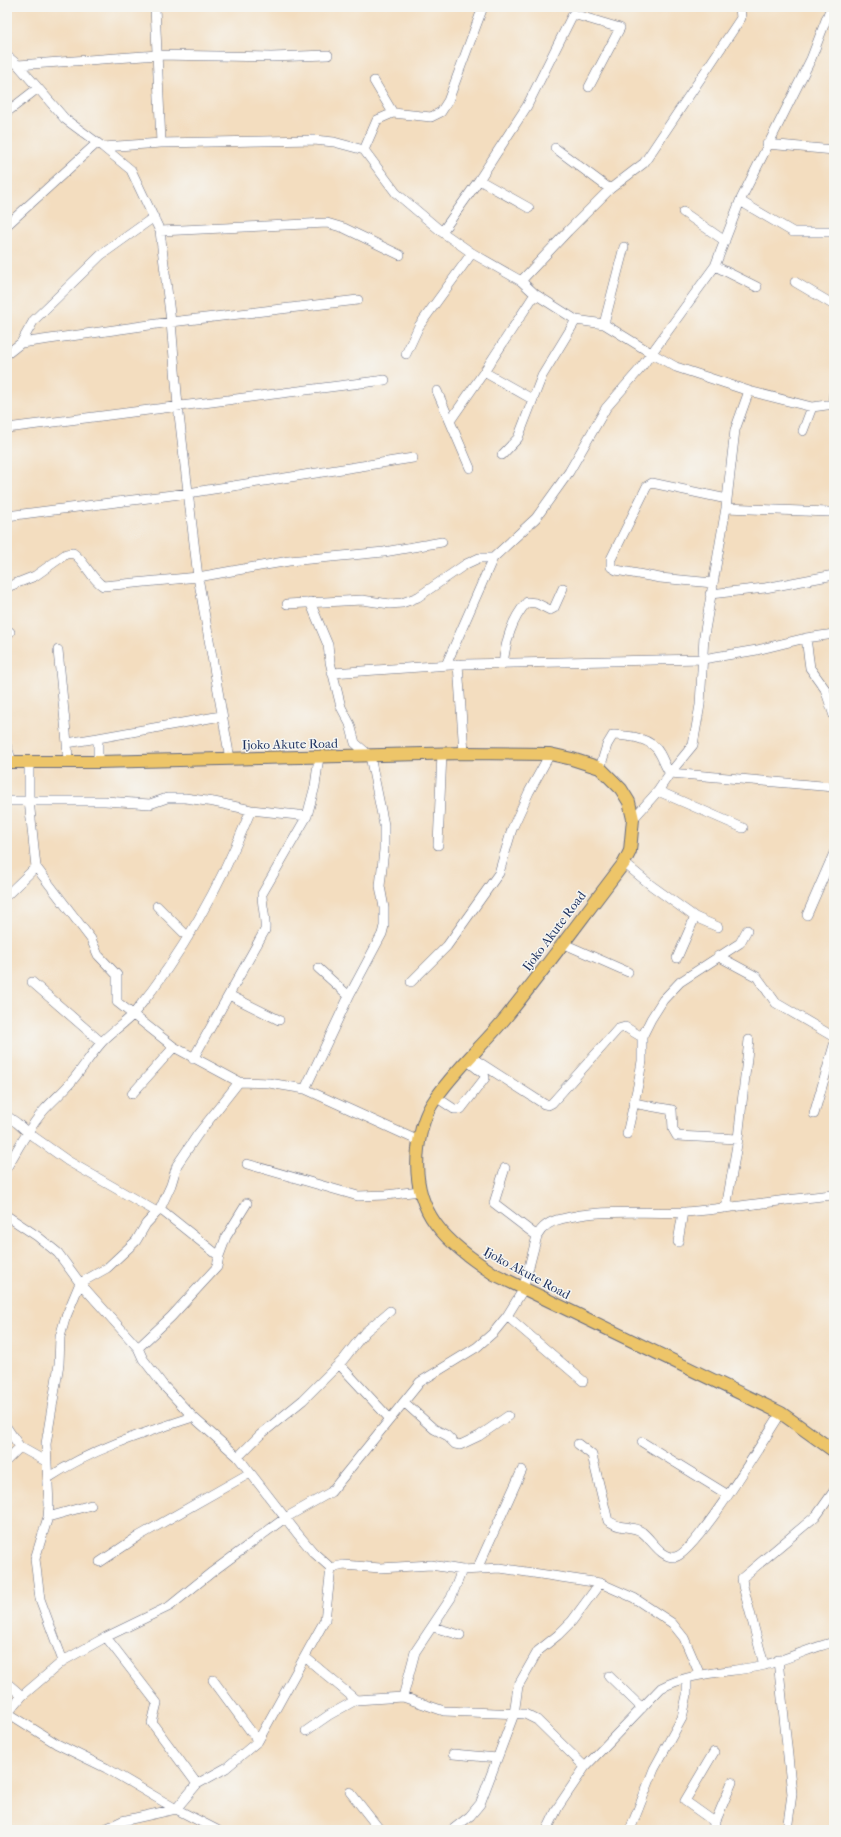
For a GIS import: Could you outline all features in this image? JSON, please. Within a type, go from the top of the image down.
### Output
[{"type":"main road","name":"Ijoko Akute Road","points":[[9,762],[98,762],[464,753],[550,754],[600,768],[621,789],[629,802],[633,819],[630,851],[624,863],[527,990],[436,1097],[425,1119],[419,1141],[417,1164],[420,1191],[426,1209],[437,1227],[452,1243],[494,1274],[523,1290],[684,1365],[780,1413],[834,1451]]},
{"type":"street","points":[[155,7],[161,143]]},
{"type":"street","points":[[364,150],[377,120],[393,112],[431,116],[441,112],[448,100],[483,7]]},
{"type":"street","points":[[521,281],[610,189],[644,163],[741,18],[740,7]]},
{"type":"street","points":[[446,665],[493,558],[536,518],[569,472],[606,408],[640,369],[650,353],[716,266],[740,201],[767,144],[811,59],[829,12]]},
{"type":"street","points":[[442,232],[479,180],[527,106],[573,14],[620,28],[589,87]]},
{"type":"street","points":[[18,65],[158,55],[271,57],[328,55]]},
{"type":"street","points":[[7,56],[18,65],[65,119],[131,170],[160,231],[171,322],[178,406],[198,577],[221,716],[230,759]]},
{"type":"street","points":[[374,81],[393,112]]},
{"type":"street","points":[[7,112],[38,88]]},
{"type":"street","points":[[7,225],[100,145],[314,140],[334,142],[364,150],[396,193],[442,232],[472,253],[521,281],[535,294],[576,320],[604,324],[650,353],[676,367],[749,391],[812,407],[834,404],[834,392]]},
{"type":"street","points":[[767,144],[834,150]]},
{"type":"street","points":[[555,148],[610,189]]},
{"type":"street","points":[[479,180],[529,208]]},
{"type":"street","points":[[740,201],[792,232],[834,232]]},
{"type":"street","points":[[684,212],[725,241]]},
{"type":"street","points":[[7,354],[22,343],[34,320],[101,254],[154,218]]},
{"type":"street","points":[[160,231],[327,223],[344,228],[400,255]]},
{"type":"street","points":[[604,324],[624,247]]},
{"type":"street","points":[[406,354],[419,326],[472,253]]},
{"type":"street","points":[[716,266],[757,287]]},
{"type":"street","points":[[795,282],[834,305]]},
{"type":"street","points":[[450,421],[535,294]]},
{"type":"street","points":[[22,343],[171,322],[358,300]]},
{"type":"street","points":[[502,455],[518,438],[542,376],[576,320]]},
{"type":"street","points":[[484,372],[532,399]]},
{"type":"street","points":[[7,428],[385,380]]},
{"type":"street","points":[[437,391],[470,468]]},
{"type":"street","points":[[633,819],[658,791],[670,773],[693,745],[700,705],[710,594],[726,504],[735,430],[749,391]]},
{"type":"street","points":[[803,431],[812,407]]},
{"type":"street","points":[[7,516],[188,493],[412,458]]},
{"type":"street","points":[[713,583],[660,578],[616,570],[611,567],[611,559],[647,486],[652,483],[726,504],[829,512]]},
{"type":"street","points":[[7,587],[35,576],[66,554],[73,553],[80,558],[93,577],[103,586],[198,577],[296,560],[377,553],[442,542]]},
{"type":"street","points":[[287,604],[362,600],[390,604],[402,603],[418,597],[466,564],[479,558],[493,558]]},
{"type":"street","points":[[710,594],[765,588],[834,575]]},
{"type":"street","points":[[503,664],[507,636],[520,610],[527,602],[536,603],[550,610],[554,608],[562,588]]},
{"type":"street","points":[[305,1089],[349,996],[382,934],[384,926],[384,908],[380,886],[384,850],[384,825],[370,756],[355,743],[350,724],[341,707],[332,673],[328,645],[310,602]]},
{"type":"street","points":[[332,673],[458,664],[703,659],[756,650],[806,638],[834,634]]},
{"type":"street","points":[[806,638],[810,668],[831,696],[834,716]]},
{"type":"street","points":[[58,650],[68,762]]},
{"type":"street","points":[[458,664],[464,753]]},
{"type":"street","points":[[67,743],[221,716]]},
{"type":"street","points":[[600,768],[606,745],[613,735],[632,736],[648,742],[660,752],[664,766],[670,773],[834,787]]},
{"type":"street","points":[[98,738],[98,762]]},
{"type":"street","points":[[7,747],[9,762]]},
{"type":"street","points":[[438,845],[442,754]]},
{"type":"street","points":[[411,982],[447,946],[499,873],[512,829],[529,792],[550,754]]},
{"type":"street","points":[[193,1059],[265,930],[266,918],[262,905],[262,894],[307,816],[315,786],[319,757]]},
{"type":"street","points":[[29,762],[29,800],[36,867],[91,939],[98,955],[117,975],[117,1002],[134,1013],[174,1048],[239,1082],[269,1083],[305,1089],[419,1141]]},
{"type":"street","points":[[658,791],[744,828]]},
{"type":"street","points":[[7,801],[105,801],[150,804],[168,798],[184,798],[251,810],[307,816]]},
{"type":"street","points":[[7,1167],[26,1132],[72,1082],[101,1042],[134,1013],[188,937],[217,888],[235,850],[251,810]]},
{"type":"street","points":[[807,915],[834,853]]},
{"type":"street","points":[[624,863],[652,886],[695,916],[718,927]]},
{"type":"street","points":[[7,895],[36,867]]},
{"type":"street","points":[[157,906],[188,937]]},
{"type":"street","points":[[677,958],[695,916]]},
{"type":"street","points":[[627,1134],[642,1061],[642,1037],[662,1000],[680,982],[740,943],[747,930]]},
{"type":"street","points":[[562,943],[628,972]]},
{"type":"street","points":[[718,956],[757,977],[776,1003],[834,1037]]},
{"type":"street","points":[[318,968],[349,996]]},
{"type":"street","points":[[32,982],[101,1042]]},
{"type":"street","points":[[228,995],[278,1020]]},
{"type":"street","points":[[469,1059],[548,1105],[552,1103],[618,1029],[625,1027],[642,1037]]},
{"type":"street","points":[[726,1208],[738,1139],[749,1040]]},
{"type":"street","points":[[814,1114],[834,1045]]},
{"type":"street","points":[[132,1094],[174,1048]]},
{"type":"street","points":[[436,1097],[454,1109],[461,1109],[485,1078],[484,1074],[469,1059]]},
{"type":"street","points":[[63,1661],[40,1599],[36,1578],[35,1559],[48,1517],[47,1438],[58,1364],[60,1337],[65,1319],[80,1284],[107,1268],[136,1241],[158,1210],[171,1185],[177,1165],[198,1134],[239,1082]]},
{"type":"street","points":[[633,1103],[672,1110],[673,1129],[677,1136],[738,1139]]},
{"type":"street","points":[[7,1116],[18,1123],[26,1132],[68,1161],[158,1210],[219,1256]]},
{"type":"street","points":[[247,1164],[358,1196],[386,1195],[420,1191]]},
{"type":"street","points":[[505,1168],[494,1202],[537,1236]]},
{"type":"street","points":[[217,1830],[176,1809],[106,1768],[57,1744],[7,1714],[22,1696],[63,1661],[106,1637],[170,1606],[223,1563],[285,1518],[330,1492],[420,1382],[477,1347],[494,1332],[507,1316],[523,1290],[537,1236],[541,1229],[555,1221],[594,1212],[684,1212],[834,1195]]},
{"type":"street","points":[[138,1348],[171,1317],[217,1267],[219,1256],[226,1237],[247,1203]]},
{"type":"street","points":[[678,1242],[684,1212]]},
{"type":"street","points":[[7,1216],[58,1252],[80,1284],[138,1348],[143,1358],[163,1385],[193,1417],[238,1457],[313,1552],[331,1568]]},
{"type":"street","points":[[238,1457],[260,1435],[303,1400],[339,1364],[365,1332],[390,1311]]},
{"type":"street","points":[[507,1316],[583,1381]]},
{"type":"street","points":[[339,1364],[390,1419]]},
{"type":"street","points":[[404,1402],[434,1429],[446,1435],[455,1444],[460,1445],[479,1436],[508,1416]]},
{"type":"street","points":[[578,1444],[592,1456],[608,1521],[619,1526],[631,1527],[641,1531],[663,1554],[673,1557],[682,1555],[701,1533],[728,1495],[780,1413]]},
{"type":"street","points":[[48,1478],[66,1466],[96,1451],[193,1417]]},
{"type":"street","points":[[7,1428],[20,1447],[47,1462]]},
{"type":"street","points":[[642,1442],[728,1495]]},
{"type":"street","points":[[7,1460],[20,1447]]},
{"type":"street","points":[[476,1569],[522,1470]]},
{"type":"street","points":[[100,1562],[140,1536],[250,1473]]},
{"type":"street","points":[[764,1665],[742,1578],[817,1515],[834,1491]]},
{"type":"street","points":[[48,1517],[91,1505]]},
{"type":"street","points":[[331,1568],[344,1565],[380,1568],[431,1565],[462,1570],[500,1568],[600,1583],[634,1598],[672,1624],[684,1638],[700,1675]]},
{"type":"street","points":[[103,1830],[122,1821],[176,1809],[197,1784],[226,1768],[258,1741],[325,1620],[331,1568]]},
{"type":"street","points":[[403,1696],[416,1652],[451,1598],[462,1570]]},
{"type":"street","points":[[452,1830],[470,1816],[480,1804],[514,1714],[518,1686],[538,1651],[558,1635],[572,1621],[600,1583]]},
{"type":"street","points":[[432,1627],[460,1636]]},
{"type":"street","points":[[106,1637],[157,1703],[152,1723],[197,1784]]},
{"type":"street","points":[[547,1830],[558,1808],[585,1767],[661,1688],[672,1682],[700,1675],[764,1665],[834,1642]]},
{"type":"street","points":[[305,1657],[356,1700]]},
{"type":"street","points":[[778,1660],[792,1794],[787,1830]]},
{"type":"street","points":[[609,1676],[642,1708]]},
{"type":"street","points":[[630,1830],[654,1769],[682,1718],[687,1695],[687,1679]]},
{"type":"street","points":[[213,1680],[258,1741]]},
{"type":"street","points":[[7,1682],[22,1696]]},
{"type":"street","points":[[306,1730],[356,1700],[403,1696],[444,1711],[525,1714],[537,1720],[585,1767]]},
{"type":"street","points":[[714,1752],[685,1801],[714,1827],[732,1782]]},
{"type":"street","points":[[453,1754],[497,1758]]},
{"type":"street","points":[[350,1792],[380,1830]]}]
